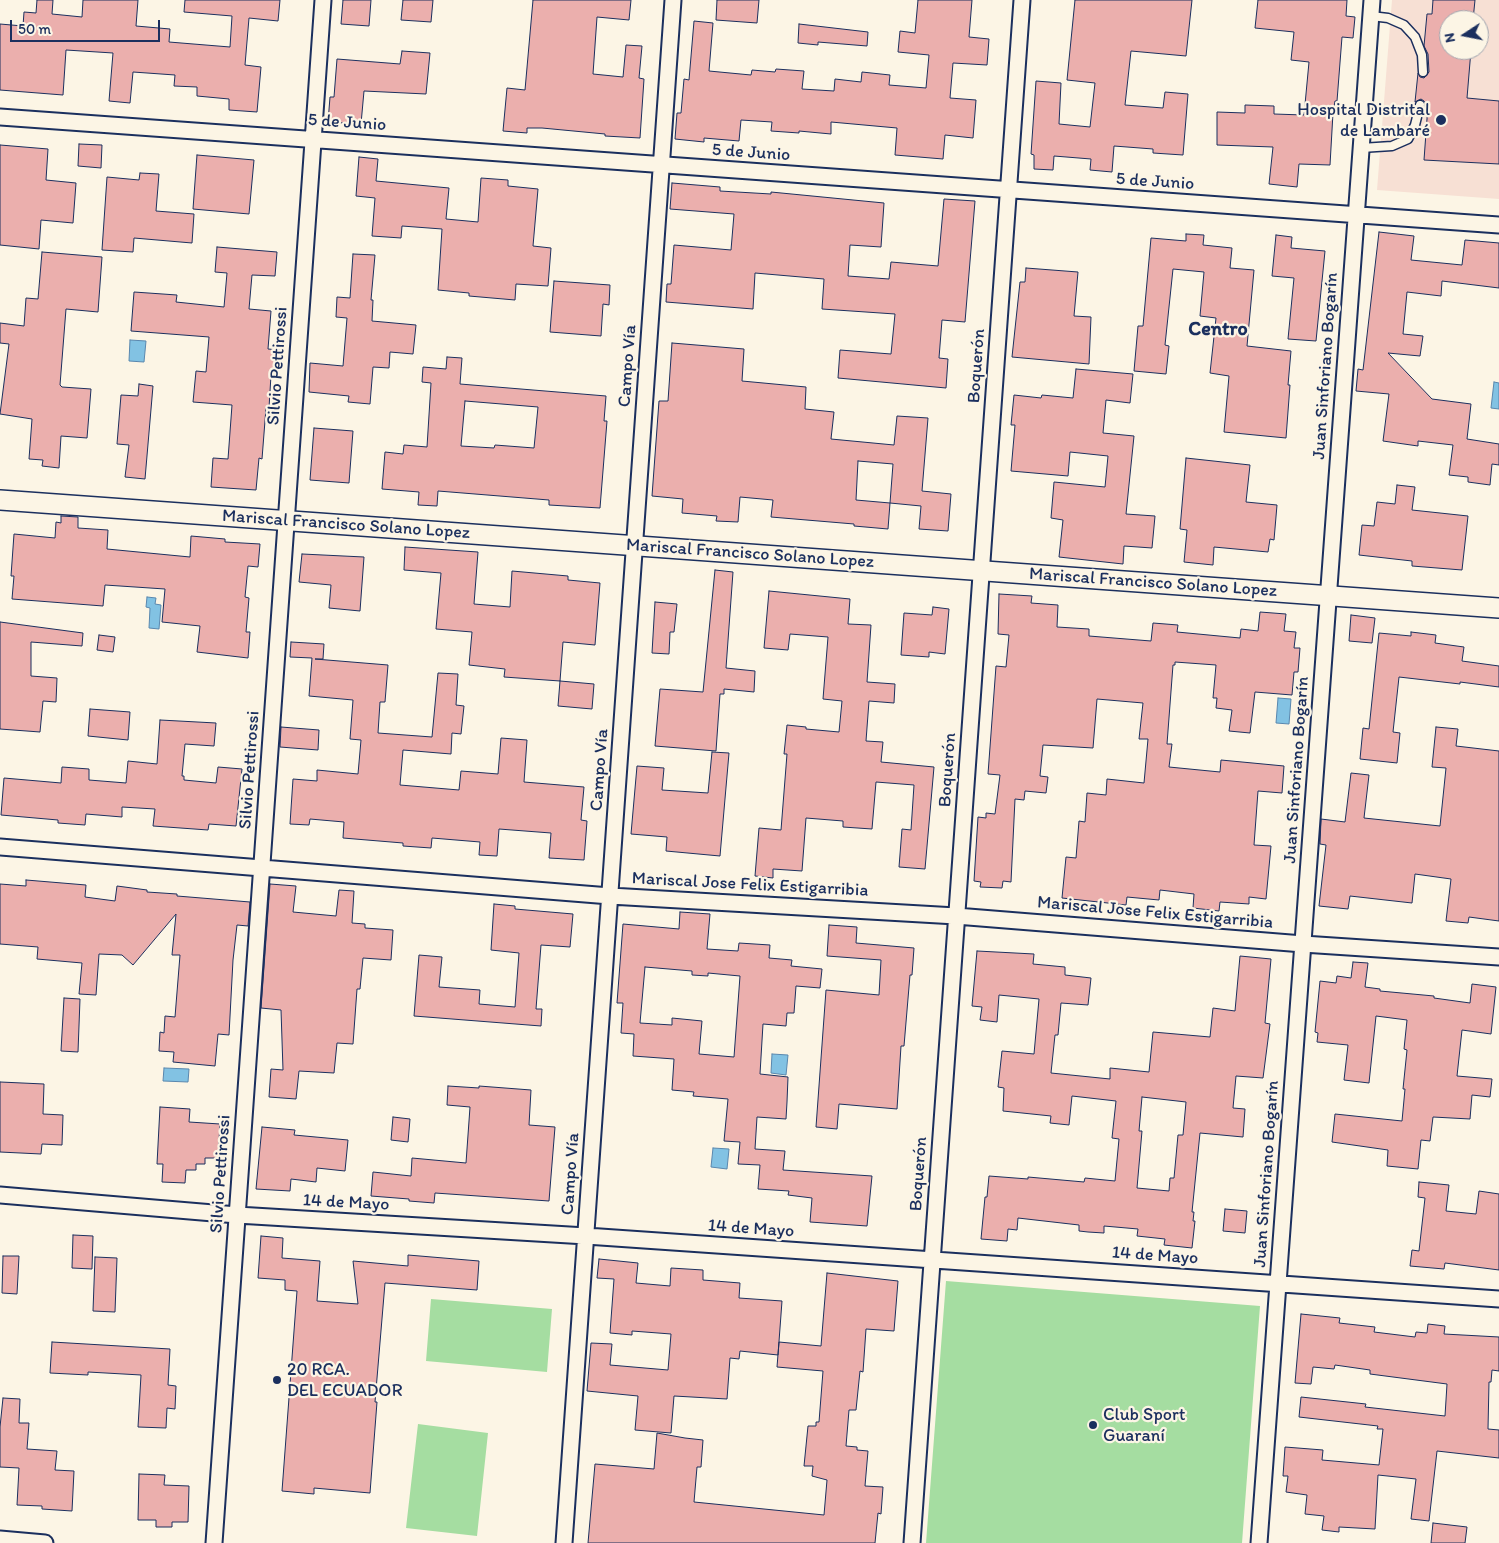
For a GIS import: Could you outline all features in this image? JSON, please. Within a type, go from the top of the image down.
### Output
[{"type":"street","name":"Silvio Pettirossi","points":[[214,1543],[323,0]]},
{"type":"street","name":"Campo Vía","points":[[564,1543],[673,0]]},
{"type":"street","name":"Boquerón","points":[[912,1543],[1022,0]]},
{"type":"street","name":"Juan Sinforiano Bogarín","points":[[1259,1543],[1372,0]]},
{"type":"street","name":"5 de Junio","points":[[0,117],[1499,226]]},
{"type":"street","name":"Mariscal Francisco Solano Lopez","points":[[0,500],[1499,608]]},
{"type":"street","name":"Mariscal Jose Felix Estigarribia","points":[[0,847],[610,896],[956,916],[1499,958]]},
{"type":"street","name":"14 de Mayo","points":[[0,1196],[237,1215],[586,1236],[1499,1299]]},
{"type":"street","points":[[0,1539],[45,1543]]},
{"type":"lane","points":[[1371,16],[1388,18],[1404,25],[1415,36],[1422,55],[1423,72]]},
{"type":"lane","points":[[1361,148],[1392,146],[1408,139],[1415,125],[1420,105]]},
{"type":"shaded area","name":"Hospital Distrital de Lambaré","points":[[1392,0],[1499,0],[1499,199],[1377,190]]},
{"type":"green space","name":"Club Sport Guaraní","points":[[946,1281],[1260,1306],[1242,1543],[926,1543]]},
{"type":"green space","points":[[431,1299],[552,1309],[547,1372],[426,1361]]},
{"type":"green space","points":[[418,1424],[488,1433],[477,1536],[406,1528]]},
{"type":"water","points":[[130,340],[146,341],[144,362],[129,361]]},
{"type":"water","points":[[1494,382],[1499,383],[1499,409],[1491,408]]},
{"type":"water","points":[[147,597],[156,598],[155,604],[161,605],[159,629],[149,628],[150,608],[146,607]]},
{"type":"water","points":[[1278,698],[1291,699],[1289,724],[1276,723]]},
{"type":"water","points":[[772,1054],[788,1055],[786,1075],[771,1073]]},
{"type":"water","points":[[164,1068],[189,1069],[188,1082],[163,1081]]},
{"type":"water","points":[[713,1148],[729,1149],[727,1169],[711,1167]]},
{"type":"building","points":[[37,0],[53,0],[52,14],[82,17],[83,0],[138,0],[136,26],[170,29],[169,42],[230,47],[232,16],[184,12],[185,0],[280,0],[278,21],[249,18],[245,65],[261,67],[257,112],[229,110],[229,99],[197,96],[197,87],[174,86],[175,75],[133,72],[130,103],[109,101],[113,53],[66,50],[63,95],[0,90],[0,24],[23,26],[24,12],[36,13]]},
{"type":"building","points":[[343,0],[371,0],[369,26],[341,24]]},
{"type":"building","points":[[403,0],[433,0],[431,22],[401,20]]},
{"type":"building","points":[[533,0],[631,0],[629,20],[597,17],[593,74],[623,77],[626,45],[642,46],[639,78],[644,79],[640,138],[605,136],[605,134],[542,128],[527,128],[527,133],[503,131],[507,88],[525,90]]},
{"type":"building","points":[[717,0],[759,0],[757,23],[716,20]]},
{"type":"building","points":[[918,0],[972,0],[969,37],[989,39],[987,65],[953,63],[950,98],[976,100],[973,138],[945,135],[943,159],[895,155],[897,128],[831,122],[831,134],[771,131],[772,122],[741,120],[739,141],[704,138],[704,142],[675,139],[677,113],[681,113],[684,79],[689,80],[694,21],[713,23],[709,71],[751,75],[752,70],[775,72],[776,69],[804,71],[802,89],[834,91],[835,79],[861,82],[862,72],[890,75],[889,85],[926,88],[929,55],[898,52],[900,31],[915,33]]},
{"type":"building","points":[[1075,0],[1192,0],[1186,56],[1131,51],[1125,105],[1163,108],[1165,92],[1188,94],[1183,155],[1153,153],[1153,149],[1114,146],[1112,172],[1090,170],[1091,159],[1054,156],[1053,170],[1034,169],[1034,155],[1031,154],[1036,81],[1061,83],[1059,124],[1090,127],[1095,83],[1067,80]]},
{"type":"building","points":[[1258,0],[1347,0],[1346,16],[1355,17],[1353,38],[1342,37],[1337,101],[1335,101],[1333,113],[1330,165],[1299,164],[1297,187],[1269,184],[1273,147],[1217,145],[1217,112],[1245,113],[1245,105],[1274,106],[1274,114],[1304,115],[1309,62],[1291,60],[1294,32],[1255,28]]},
{"type":"building","points":[[1433,0],[1475,0],[1474,10],[1439,10],[1439,60],[1470,60],[1467,98],[1499,101],[1499,164],[1424,160],[1428,105],[1421,99],[1415,102],[1418,73],[1420,77],[1424,78],[1429,72],[1428,54],[1424,46],[1427,14],[1432,14]]},
{"type":"building","points":[[799,24],[868,32],[867,46],[818,42],[818,45],[798,43]]},
{"type":"building","points":[[402,51],[430,53],[426,94],[364,91],[361,124],[328,122],[330,97],[334,97],[337,59],[400,64]]},
{"type":"building","points":[[79,144],[102,145],[101,168],[78,166]]},
{"type":"building","points":[[0,145],[48,149],[46,180],[76,183],[73,223],[41,220],[39,249],[0,245]]},
{"type":"building","points":[[197,155],[254,160],[249,214],[193,209]]},
{"type":"building","points":[[359,157],[378,159],[376,181],[449,188],[446,219],[478,222],[481,178],[508,180],[508,186],[538,189],[533,246],[551,248],[548,286],[516,284],[515,300],[469,296],[469,293],[438,290],[442,229],[402,226],[401,238],[372,236],[375,198],[356,196]]},
{"type":"building","points":[[140,173],[159,174],[156,211],[194,214],[192,243],[134,238],[133,252],[102,250],[107,177],[139,180]]},
{"type":"building","points":[[672,183],[720,187],[720,191],[771,194],[771,192],[884,203],[881,247],[850,245],[848,276],[889,279],[891,262],[938,266],[944,199],[975,201],[965,322],[942,320],[939,358],[948,359],[946,388],[838,378],[840,350],[891,354],[895,314],[822,309],[824,279],[755,273],[753,309],[666,302],[667,284],[671,284],[674,245],[731,250],[734,214],[670,209]]},
{"type":"building","points":[[1379,232],[1414,236],[1411,260],[1462,265],[1465,240],[1499,243],[1499,288],[1442,281],[1441,296],[1407,292],[1403,334],[1423,336],[1420,356],[1388,353],[1432,399],[1471,404],[1467,439],[1499,444],[1499,465],[1492,464],[1490,485],[1468,482],[1468,477],[1449,475],[1453,445],[1418,441],[1418,446],[1383,441],[1389,394],[1356,391],[1358,369],[1363,370]]},
{"type":"building","points":[[1186,234],[1204,235],[1203,245],[1232,248],[1230,268],[1254,270],[1247,346],[1291,351],[1286,438],[1224,432],[1229,376],[1210,373],[1216,318],[1200,316],[1204,272],[1173,269],[1165,345],[1169,346],[1166,374],[1134,371],[1138,326],[1143,326],[1151,238],[1186,241]]},
{"type":"building","points":[[1276,235],[1292,237],[1291,248],[1325,251],[1316,341],[1288,339],[1294,278],[1272,276]]},
{"type":"building","points":[[217,247],[277,252],[275,276],[252,275],[249,309],[271,311],[268,349],[280,350],[278,376],[271,375],[269,408],[266,408],[262,459],[259,458],[256,490],[211,487],[213,458],[228,459],[232,405],[193,402],[196,371],[206,372],[209,337],[131,331],[134,292],[177,295],[176,302],[224,307],[227,273],[215,272]]},
{"type":"building","points":[[42,252],[102,257],[98,312],[66,309],[60,385],[62,387],[91,389],[87,438],[61,436],[59,468],[42,466],[43,460],[29,459],[32,419],[0,414],[9,344],[0,343],[0,323],[24,326],[26,298],[38,299]]},
{"type":"building","points":[[353,254],[375,255],[371,300],[373,300],[372,321],[416,325],[413,354],[390,352],[389,368],[373,367],[370,404],[348,402],[349,396],[309,392],[310,363],[343,366],[347,318],[336,317],[337,297],[350,298]]},
{"type":"building","points":[[1026,268],[1078,272],[1074,316],[1091,317],[1089,364],[1012,357],[1020,282],[1025,282]]},
{"type":"building","points":[[554,281],[610,285],[609,305],[603,304],[601,336],[550,332]]},
{"type":"building","points":[[672,343],[744,349],[742,381],[806,387],[805,409],[834,412],[831,439],[894,445],[897,416],[928,418],[922,491],[951,494],[948,531],[919,529],[921,506],[890,503],[888,529],[854,526],[854,524],[771,517],[773,500],[740,497],[738,522],[716,521],[717,516],[682,513],[683,499],[652,496],[659,401],[668,401]],"holes":[[[858,461],[893,464],[890,503],[856,500]]]},
{"type":"building","points":[[447,357],[462,358],[460,384],[606,396],[604,421],[607,421],[600,508],[549,505],[549,500],[438,491],[437,506],[418,505],[419,492],[382,489],[385,452],[403,454],[404,445],[427,447],[431,383],[422,382],[423,367],[446,369]],"holes":[[[465,401],[538,407],[534,448],[495,445],[494,448],[461,446]]]},
{"type":"building","points":[[1076,369],[1133,374],[1130,403],[1106,400],[1103,433],[1134,436],[1126,514],[1155,516],[1152,548],[1124,546],[1123,564],[1059,557],[1063,520],[1051,518],[1054,482],[1105,487],[1108,456],[1070,452],[1068,476],[1011,471],[1015,425],[1011,425],[1014,395],[1041,398],[1042,395],[1073,398]]},
{"type":"building","points":[[139,384],[153,386],[145,479],[125,477],[129,445],[117,444],[121,395],[138,396]]},
{"type":"building","points":[[314,428],[353,431],[349,483],[310,480]]},
{"type":"building","points":[[1186,458],[1250,465],[1246,502],[1277,505],[1274,540],[1270,539],[1268,552],[1214,547],[1213,565],[1184,562],[1187,530],[1180,529]]},
{"type":"building","points":[[1397,485],[1415,487],[1412,510],[1468,516],[1462,570],[1412,566],[1412,561],[1359,555],[1362,525],[1374,526],[1377,502],[1395,504]]},
{"type":"building","points":[[61,516],[78,517],[78,528],[108,530],[107,549],[190,557],[191,536],[225,539],[225,542],[260,544],[258,567],[248,566],[245,597],[249,598],[246,632],[250,632],[248,658],[197,652],[200,626],[162,622],[165,589],[105,585],[103,606],[12,599],[14,576],[11,576],[14,534],[55,538],[56,522],[61,523]]},
{"type":"building","points":[[405,547],[478,552],[474,604],[510,607],[512,571],[568,576],[568,580],[600,583],[595,645],[563,642],[560,681],[504,677],[505,669],[469,665],[472,632],[436,629],[441,573],[404,570]]},
{"type":"building","points":[[302,554],[364,557],[360,611],[329,608],[331,585],[299,582]]},
{"type":"building","points":[[715,570],[733,572],[726,668],[755,671],[754,692],[724,689],[724,694],[720,694],[716,751],[655,746],[660,689],[703,692]]},
{"type":"building","points":[[769,591],[850,599],[848,624],[871,625],[867,682],[895,684],[894,703],[869,701],[866,741],[883,742],[881,762],[934,767],[925,869],[899,867],[902,829],[911,830],[914,785],[876,782],[872,829],[843,827],[843,821],[806,818],[802,871],[773,869],[773,878],[755,876],[759,828],[781,830],[787,754],[784,754],[787,725],[839,732],[842,701],[823,699],[828,637],[790,634],[788,650],[764,648]]},
{"type":"building","points":[[999,594],[1032,596],[1031,603],[1058,605],[1057,627],[1089,629],[1089,636],[1151,641],[1153,623],[1178,625],[1177,632],[1240,638],[1241,629],[1258,631],[1260,612],[1286,614],[1284,631],[1296,632],[1294,648],[1300,648],[1298,672],[1294,672],[1292,695],[1255,692],[1250,733],[1229,731],[1232,710],[1216,708],[1217,698],[1213,698],[1216,665],[1175,662],[1175,665],[1173,665],[1167,744],[1172,744],[1169,767],[1220,772],[1221,760],[1284,766],[1282,793],[1258,791],[1254,845],[1271,846],[1266,899],[1249,897],[1249,904],[1220,902],[1219,911],[1193,908],[1194,894],[1160,890],[1159,900],[1127,897],[1126,905],[1062,898],[1066,857],[1076,858],[1079,821],[1085,822],[1087,793],[1106,795],[1107,779],[1144,783],[1148,739],[1139,739],[1143,703],[1097,699],[1093,748],[1043,745],[1040,776],[1048,777],[1046,793],[1025,791],[1024,800],[1015,799],[1011,882],[1003,881],[1002,888],[980,887],[981,882],[974,881],[978,817],[986,818],[986,813],[995,814],[1000,775],[988,774],[996,666],[1006,667],[1009,635],[998,634]]},
{"type":"building","points":[[655,602],[677,604],[674,632],[670,632],[669,654],[652,653]]},
{"type":"building","points":[[933,607],[949,609],[945,654],[929,652],[929,657],[901,655],[904,613],[932,615]]},
{"type":"building","points":[[1351,615],[1375,618],[1372,643],[1349,641]]},
{"type":"building","points":[[0,622],[83,633],[82,646],[31,642],[31,676],[57,678],[56,702],[43,701],[40,732],[0,729]]},
{"type":"building","points":[[1411,632],[1436,635],[1435,643],[1464,647],[1462,661],[1499,666],[1499,687],[1399,677],[1393,732],[1400,733],[1397,763],[1360,759],[1363,728],[1369,729],[1379,633],[1411,636]]},
{"type":"building","points":[[99,635],[115,637],[113,652],[97,650]]},
{"type":"building","points":[[291,642],[324,644],[323,659],[315,659],[388,665],[385,702],[380,702],[378,733],[432,737],[438,673],[458,674],[456,705],[464,706],[461,734],[452,733],[451,754],[403,750],[400,785],[459,790],[461,771],[498,774],[501,738],[527,740],[524,782],[584,787],[581,820],[587,821],[584,860],[549,858],[551,833],[499,829],[497,856],[479,855],[480,842],[432,838],[431,848],[403,846],[403,843],[343,838],[344,822],[310,819],[309,825],[290,824],[293,779],[317,781],[317,770],[358,774],[361,740],[350,739],[353,700],[309,696],[312,658],[290,657]]},
{"type":"building","points":[[560,681],[594,684],[592,709],[558,706]]},
{"type":"building","points":[[90,709],[130,712],[128,740],[88,736]]},
{"type":"building","points":[[160,720],[216,723],[214,746],[185,744],[182,776],[184,776],[184,780],[216,783],[218,767],[242,769],[236,826],[209,824],[208,830],[153,826],[155,809],[122,807],[122,817],[86,814],[85,825],[58,823],[58,820],[1,815],[4,778],[61,783],[62,767],[89,769],[89,780],[126,783],[128,761],[157,764]]},
{"type":"building","points":[[281,727],[319,730],[318,750],[280,747]]},
{"type":"building","points":[[1436,727],[1458,729],[1456,746],[1499,751],[1499,921],[1469,917],[1468,923],[1446,921],[1451,879],[1415,874],[1412,903],[1350,896],[1348,909],[1319,906],[1326,845],[1320,844],[1321,819],[1345,822],[1351,773],[1369,775],[1364,818],[1440,826],[1446,768],[1432,767]]},
{"type":"building","points":[[712,752],[729,753],[720,856],[666,851],[667,837],[631,834],[637,766],[664,768],[662,790],[708,793]]},
{"type":"building","points":[[26,880],[86,885],[85,897],[115,901],[117,886],[147,890],[147,892],[177,894],[177,896],[250,902],[248,926],[237,925],[229,1035],[218,1034],[215,1066],[173,1062],[174,1052],[159,1051],[160,1032],[164,1033],[165,1016],[175,1017],[180,955],[172,955],[176,914],[133,965],[122,955],[99,954],[96,995],[79,994],[82,963],[37,959],[38,947],[0,944],[0,884],[26,886]]},
{"type":"building","points":[[270,884],[296,886],[293,912],[336,916],[339,890],[354,891],[352,923],[365,924],[365,928],[393,930],[391,960],[363,958],[360,989],[357,989],[353,1044],[337,1043],[334,1073],[299,1071],[296,1099],[269,1097],[271,1069],[283,1070],[281,1010],[261,1008]]},
{"type":"building","points":[[494,904],[515,906],[515,909],[573,914],[570,947],[541,945],[536,1009],[542,1009],[541,1026],[414,1016],[419,955],[442,957],[439,987],[480,990],[479,1004],[515,1007],[519,953],[491,950]]},
{"type":"building","points":[[680,912],[710,914],[707,949],[738,951],[739,943],[770,945],[769,958],[792,960],[791,966],[822,969],[820,988],[796,986],[794,1013],[787,1013],[786,1026],[763,1024],[760,1074],[788,1077],[786,1119],[757,1117],[755,1149],[785,1151],[783,1170],[872,1176],[867,1226],[810,1222],[812,1198],[788,1195],[789,1191],[758,1189],[760,1165],[738,1164],[740,1142],[724,1141],[728,1099],[693,1096],[694,1092],[672,1090],[674,1059],[633,1056],[634,1034],[621,1033],[623,1003],[617,1003],[623,924],[679,929]],"holes":[[[645,967],[692,971],[692,975],[708,976],[708,973],[740,976],[734,1057],[699,1054],[702,1021],[672,1018],[672,1025],[640,1023]]]},
{"type":"building","points":[[829,925],[857,927],[856,943],[914,948],[904,1046],[901,1046],[897,1109],[839,1104],[837,1129],[816,1127],[826,990],[879,995],[881,960],[827,956]]},
{"type":"building","points":[[977,951],[1034,954],[1033,964],[1065,967],[1065,975],[1091,978],[1088,1005],[1061,1003],[1058,1035],[1055,1035],[1051,1073],[1110,1079],[1110,1068],[1149,1072],[1153,1032],[1210,1037],[1213,1008],[1235,1011],[1240,956],[1271,959],[1265,1023],[1270,1024],[1263,1078],[1236,1076],[1233,1108],[1245,1109],[1243,1137],[1200,1133],[1192,1212],[1194,1212],[1193,1221],[1195,1221],[1192,1248],[1164,1245],[1165,1239],[1137,1236],[1138,1229],[1104,1226],[1104,1233],[1088,1232],[1079,1231],[1079,1225],[1018,1218],[1017,1230],[1008,1229],[1007,1241],[981,1239],[989,1176],[1084,1182],[1085,1178],[1115,1181],[1119,1139],[1112,1138],[1116,1101],[1072,1096],[1069,1125],[1050,1123],[1051,1116],[1003,1111],[1004,1088],[998,1087],[1002,1051],[1034,1054],[1039,999],[999,995],[997,1022],[980,1020],[982,1007],[972,1006]],"holes":[[[1142,1097],[1186,1102],[1183,1135],[1178,1135],[1174,1178],[1170,1178],[1169,1191],[1137,1188],[1142,1131],[1139,1131]]]},
{"type":"building","points":[[1353,962],[1368,963],[1365,987],[1380,989],[1380,991],[1434,996],[1434,998],[1470,1003],[1472,984],[1496,987],[1491,1034],[1462,1030],[1457,1076],[1492,1079],[1490,1097],[1472,1095],[1470,1119],[1433,1117],[1430,1141],[1421,1140],[1418,1169],[1387,1166],[1388,1150],[1332,1142],[1335,1114],[1402,1121],[1407,1050],[1404,1049],[1407,1020],[1376,1016],[1369,1083],[1344,1080],[1348,1045],[1317,1042],[1318,1033],[1315,1032],[1320,981],[1336,983],[1337,976],[1351,978]]},
{"type":"building","points":[[64,998],[80,999],[78,1052],[61,1051]]},
{"type":"building","points":[[0,1082],[44,1084],[43,1114],[63,1115],[62,1145],[42,1144],[41,1154],[0,1152]]},
{"type":"building","points":[[448,1086],[531,1090],[529,1125],[555,1127],[549,1201],[435,1193],[434,1203],[371,1196],[373,1172],[411,1176],[412,1158],[466,1163],[470,1107],[447,1105]]},
{"type":"building","points":[[160,1107],[190,1109],[189,1122],[220,1124],[218,1158],[205,1158],[205,1164],[196,1164],[196,1170],[186,1170],[185,1183],[162,1182],[163,1164],[157,1164]]},
{"type":"building","points":[[393,1117],[410,1119],[408,1142],[391,1140]]},
{"type":"building","points":[[262,1127],[295,1130],[294,1135],[348,1140],[345,1171],[317,1168],[316,1182],[291,1179],[290,1191],[256,1189]]},
{"type":"building","points":[[1419,1182],[1449,1185],[1446,1211],[1476,1214],[1479,1191],[1499,1194],[1499,1270],[1445,1263],[1444,1269],[1410,1266],[1412,1250],[1419,1251],[1425,1198],[1418,1197]]},
{"type":"building","points":[[1225,1209],[1247,1211],[1245,1233],[1223,1231]]},
{"type":"building","points":[[73,1235],[93,1236],[92,1269],[72,1268]]},
{"type":"building","points":[[261,1236],[283,1238],[282,1258],[320,1261],[317,1301],[358,1304],[353,1261],[408,1266],[408,1255],[479,1261],[477,1290],[385,1283],[370,1493],[314,1488],[314,1494],[282,1491],[297,1291],[285,1290],[285,1280],[258,1278]]},
{"type":"building","points":[[3,1256],[19,1256],[17,1294],[2,1293]]},
{"type":"building","points":[[95,1257],[117,1258],[115,1312],[93,1311]]},
{"type":"building","points":[[599,1259],[638,1263],[636,1283],[670,1286],[671,1268],[703,1270],[703,1280],[740,1283],[739,1298],[782,1301],[778,1355],[740,1351],[739,1359],[730,1358],[727,1399],[674,1396],[671,1433],[635,1430],[638,1396],[587,1391],[591,1343],[612,1344],[610,1365],[668,1370],[671,1334],[632,1331],[632,1335],[610,1333],[614,1279],[597,1278]]},
{"type":"building","points":[[827,1273],[898,1281],[894,1331],[866,1329],[863,1372],[860,1371],[856,1410],[849,1410],[846,1446],[868,1451],[865,1486],[883,1487],[881,1514],[878,1513],[875,1543],[588,1543],[595,1464],[654,1469],[657,1433],[703,1440],[701,1467],[697,1467],[694,1502],[824,1515],[827,1480],[812,1476],[813,1466],[804,1466],[808,1426],[816,1426],[816,1422],[819,1422],[823,1371],[777,1367],[779,1342],[821,1346]]},
{"type":"building","points":[[1301,1314],[1340,1318],[1339,1323],[1375,1327],[1374,1332],[1415,1337],[1416,1332],[1427,1333],[1428,1324],[1445,1326],[1444,1334],[1499,1337],[1499,1371],[1492,1370],[1491,1382],[1489,1382],[1488,1429],[1499,1430],[1499,1458],[1437,1451],[1429,1521],[1411,1519],[1416,1479],[1378,1475],[1375,1529],[1339,1527],[1339,1532],[1322,1530],[1324,1516],[1305,1514],[1307,1495],[1286,1492],[1288,1476],[1283,1476],[1285,1447],[1323,1450],[1322,1460],[1379,1465],[1383,1429],[1377,1429],[1378,1426],[1299,1417],[1301,1397],[1366,1404],[1365,1407],[1445,1416],[1447,1384],[1370,1374],[1370,1370],[1335,1365],[1334,1369],[1313,1367],[1311,1384],[1295,1383]]},
{"type":"building","points":[[52,1342],[170,1349],[168,1385],[176,1386],[175,1409],[167,1408],[166,1428],[138,1427],[141,1375],[88,1372],[88,1375],[50,1373]]},
{"type":"building","points":[[3,1398],[20,1399],[19,1423],[29,1423],[27,1449],[57,1451],[55,1470],[74,1471],[72,1511],[42,1509],[42,1506],[17,1505],[19,1468],[0,1467],[0,1427]]},
{"type":"building","points":[[139,1474],[165,1475],[164,1485],[189,1486],[188,1522],[172,1522],[172,1527],[156,1527],[156,1520],[138,1520]]},
{"type":"building","points":[[1433,1523],[1467,1527],[1465,1543],[1431,1543]]},
{"type":"place","name":"Hospital Distrital de Lambaré","points":[[1441,120]]},
{"type":"place","name":"20 RCA. DEL ECUADOR","points":[[277,1380]]},
{"type":"place","name":"Club Sport Guaraní","points":[[1093,1425]]},
{"type":"district","name":"Centro","points":[[1218,330]]}]
